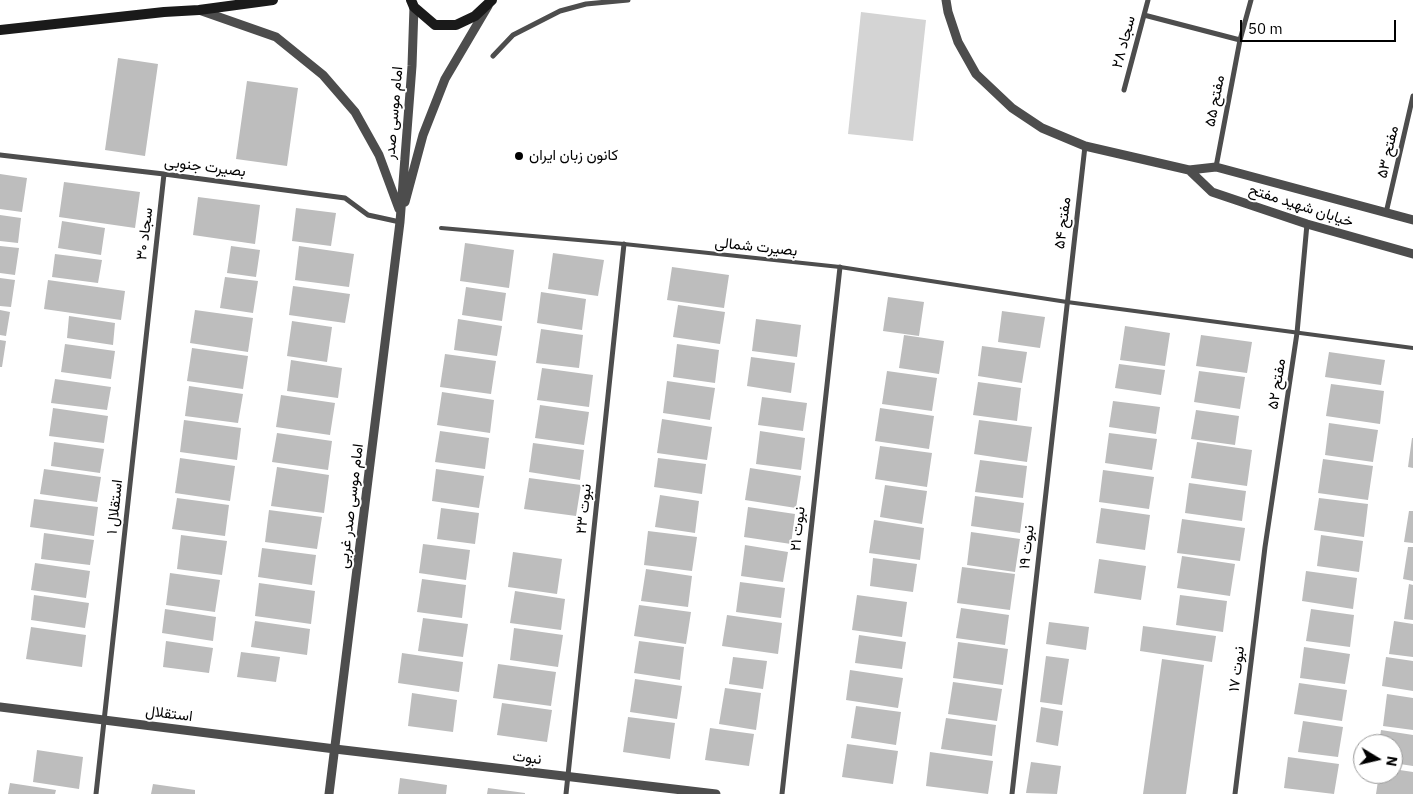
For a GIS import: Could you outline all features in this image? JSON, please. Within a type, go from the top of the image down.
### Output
[{"type":"main road","points":[[0,30],[164,12],[199,10],[273,0]]},
{"type":"main road","points":[[413,3],[435,24],[456,25],[475,16],[491,2]]},
{"type":"street","points":[[493,56],[513,36],[560,11],[586,4],[628,0]]},
{"type":"street","name":"خیابان شهید مفتح","points":[[946,0],[958,42],[976,74],[1012,108],[1042,128],[1085,146],[1189,170],[1216,167],[1413,220]]},
{"type":"street","name":"سجاد ۲۸","points":[[1124,90],[1148,0]]},
{"type":"street","name":"مفتح ۵۵","points":[[1216,167],[1240,40],[1251,0]]},
{"type":"street","points":[[400,222],[423,135],[445,80],[491,2]]},
{"type":"street","name":"امام موسی صدر","points":[[400,222],[412,66],[413,3]]},
{"type":"street","points":[[199,10],[276,37],[323,75],[355,112],[379,155],[400,212]]},
{"type":"street","points":[[1144,15],[1240,40]]},
{"type":"street","name":"مفتح ۵۳","points":[[1386,213],[1413,96]]},
{"type":"street","name":"مفتح ۵۴","points":[[1067,302],[1085,146]]},
{"type":"street","name":"بصیرت جنوبی","points":[[0,155],[345,198],[368,216],[400,222]]},
{"type":"street","name":"خیابان شهید مفتح","points":[[1189,170],[1212,192],[1307,224],[1413,254]]},
{"type":"street","name":"سجاد ۳۰","points":[[150,297],[164,174]]},
{"type":"street","name":"امام موسی صدر غربی","points":[[329,794],[400,222]]},
{"type":"street","name":"مفتح ۵۲","points":[[1264,547],[1297,333],[1307,224]]},
{"type":"street","name":"نبوت ۲۳","points":[[566,794],[624,244]]},
{"type":"street","name":"نبوت ۲۱","points":[[782,794],[840,267]]},
{"type":"street","name":"استقلال ۱","points":[[96,794],[150,297]]},
{"type":"street","name":"نبوت ۱۹","points":[[1012,794],[1067,302]]},
{"type":"street","name":"نبوت ۱۷","points":[[1235,794],[1264,547]]},
{"type":"street","name":"استقلال","points":[[0,707],[335,748]]},
{"type":"street","name":"نبوت","points":[[335,748],[716,794]]},
{"type":"lane","name":"بصیرت شمالی","points":[[441,228],[624,244],[840,267],[1067,302],[1413,348]]},
{"type":"shaded area","points":[[861,12],[926,20],[913,141],[848,134]]},
{"type":"building","points":[[118,58],[158,64],[145,156],[105,150]]},
{"type":"building","points":[[247,81],[298,88],[287,166],[236,159]]},
{"type":"building","points":[[0,174],[27,178],[22,212],[0,209]]},
{"type":"building","points":[[64,182],[140,192],[135,228],[59,217]]},
{"type":"building","points":[[198,197],[260,205],[255,244],[193,235]]},
{"type":"building","points":[[296,208],[336,213],[331,246],[292,241]]},
{"type":"building","points":[[0,215],[21,218],[18,243],[0,241]]},
{"type":"building","points":[[62,221],[105,228],[101,255],[58,248]]},
{"type":"building","points":[[465,243],[514,250],[509,288],[460,281]]},
{"type":"building","points":[[0,246],[19,248],[15,275],[0,273]]},
{"type":"building","points":[[231,246],[260,250],[256,277],[227,273]]},
{"type":"building","points":[[299,246],[354,254],[349,287],[295,280]]},
{"type":"building","points":[[553,253],[604,260],[598,296],[548,289]]},
{"type":"building","points":[[55,254],[102,260],[98,283],[52,277]]},
{"type":"building","points":[[672,267],[729,275],[724,308],[667,300]]},
{"type":"building","points":[[225,277],[258,281],[253,313],[220,308]]},
{"type":"building","points":[[0,278],[15,280],[11,307],[0,306]]},
{"type":"building","points":[[48,280],[125,291],[121,320],[44,309]]},
{"type":"building","points":[[293,286],[350,294],[345,323],[289,315]]},
{"type":"building","points":[[466,287],[506,293],[502,321],[462,315]]},
{"type":"building","points":[[541,292],[586,299],[582,330],[537,323]]},
{"type":"building","points":[[888,297],[924,302],[919,336],[883,331]]},
{"type":"building","points":[[678,305],[725,312],[720,344],[673,337]]},
{"type":"building","points":[[0,310],[10,312],[6,336],[0,335]]},
{"type":"building","points":[[195,310],[253,318],[248,352],[190,343]]},
{"type":"building","points":[[1002,311],[1045,317],[1040,348],[998,342]]},
{"type":"building","points":[[69,316],[115,323],[113,345],[67,338]]},
{"type":"building","points":[[458,319],[502,326],[497,356],[454,350]]},
{"type":"building","points":[[756,319],[801,325],[797,357],[752,351]]},
{"type":"building","points":[[292,321],[332,327],[327,362],[287,356]]},
{"type":"building","points":[[1125,326],[1170,333],[1165,366],[1120,360]]},
{"type":"building","points":[[541,329],[583,335],[579,368],[536,363]]},
{"type":"building","points":[[904,335],[944,341],[939,374],[899,368]]},
{"type":"building","points":[[1201,335],[1252,342],[1247,373],[1196,366]]},
{"type":"building","points":[[0,340],[6,341],[2,367],[0,367]]},
{"type":"building","points":[[65,344],[115,351],[111,379],[61,372]]},
{"type":"building","points":[[677,344],[719,350],[715,383],[673,377]]},
{"type":"building","points":[[982,346],[1027,352],[1022,383],[978,376]]},
{"type":"building","points":[[192,348],[248,356],[243,389],[187,381]]},
{"type":"building","points":[[1329,352],[1385,360],[1381,385],[1325,377]]},
{"type":"building","points":[[445,354],[496,361],[491,394],[440,387]]},
{"type":"building","points":[[751,357],[795,363],[791,393],[747,386]]},
{"type":"building","points":[[291,360],[342,368],[338,398],[287,391]]},
{"type":"building","points":[[1119,364],[1165,370],[1161,395],[1115,388]]},
{"type":"building","points":[[542,368],[593,375],[589,407],[537,400]]},
{"type":"building","points":[[887,371],[937,378],[932,411],[882,404]]},
{"type":"building","points":[[1199,371],[1245,377],[1240,409],[1194,402]]},
{"type":"building","points":[[55,379],[111,387],[107,410],[51,403]]},
{"type":"building","points":[[667,381],[715,388],[710,420],[663,413]]},
{"type":"building","points":[[978,382],[1021,388],[1017,421],[973,415]]},
{"type":"building","points":[[1331,384],[1384,391],[1380,424],[1326,416]]},
{"type":"building","points":[[189,386],[243,394],[238,423],[185,416]]},
{"type":"building","points":[[442,392],[494,400],[490,433],[437,425]]},
{"type":"building","points":[[281,395],[335,403],[330,435],[276,427]]},
{"type":"building","points":[[762,397],[807,403],[803,431],[758,425]]},
{"type":"building","points":[[1113,401],[1160,407],[1156,434],[1109,427]]},
{"type":"building","points":[[540,405],[589,412],[584,445],[535,438]]},
{"type":"building","points":[[53,408],[108,416],[104,443],[49,436]]},
{"type":"building","points":[[880,408],[934,416],[929,449],[875,441]]},
{"type":"building","points":[[1196,410],[1239,416],[1235,445],[1191,439]]},
{"type":"building","points":[[662,419],[712,427],[707,460],[657,453]]},
{"type":"building","points":[[184,420],[241,428],[237,460],[180,452]]},
{"type":"building","points":[[979,420],[1032,427],[1027,462],[974,454]]},
{"type":"building","points":[[1329,423],[1378,430],[1373,462],[1325,455]]},
{"type":"building","points":[[440,431],[489,438],[485,469],[435,462]]},
{"type":"building","points":[[760,431],[805,438],[801,470],[756,464]]},
{"type":"building","points":[[277,433],[332,441],[328,470],[272,462]]},
{"type":"building","points":[[1109,433],[1157,439],[1152,470],[1105,463]]},
{"type":"building","points":[[1413,438],[1413,468],[1408,467]]},
{"type":"building","points":[[54,442],[104,449],[100,473],[51,466]]},
{"type":"building","points":[[1197,442],[1252,450],[1247,486],[1191,478]]},
{"type":"building","points":[[533,443],[584,450],[580,480],[529,472]]},
{"type":"building","points":[[880,446],[932,453],[927,487],[875,479]]},
{"type":"building","points":[[180,458],[235,466],[230,501],[175,493]]},
{"type":"building","points":[[658,458],[706,464],[702,494],[654,487]]},
{"type":"building","points":[[1323,459],[1373,466],[1368,500],[1318,493]]},
{"type":"building","points":[[980,460],[1027,466],[1023,498],[975,492]]},
{"type":"building","points":[[277,467],[329,475],[324,513],[271,506]]},
{"type":"building","points":[[750,468],[801,476],[796,508],[745,500]]},
{"type":"building","points":[[44,469],[101,477],[97,502],[40,494]]},
{"type":"building","points":[[436,469],[484,476],[479,508],[432,501]]},
{"type":"building","points":[[1103,470],[1154,477],[1149,509],[1099,502]]},
{"type":"building","points":[[529,478],[581,485],[576,516],[524,509]]},
{"type":"building","points":[[1189,483],[1246,491],[1242,521],[1185,513]]},
{"type":"building","points":[[885,485],[927,491],[922,524],[880,517]]},
{"type":"building","points":[[660,495],[699,501],[695,533],[655,527]]},
{"type":"building","points":[[975,496],[1024,503],[1020,533],[971,526]]},
{"type":"building","points":[[177,498],[229,505],[225,536],[172,529]]},
{"type":"building","points":[[1319,498],[1368,504],[1364,537],[1314,530]]},
{"type":"building","points":[[34,499],[98,507],[94,536],[30,527]]},
{"type":"building","points":[[748,507],[795,514],[791,544],[744,537]]},
{"type":"building","points":[[441,508],[479,513],[475,544],[437,539]]},
{"type":"building","points":[[1101,508],[1150,515],[1145,550],[1096,543]]},
{"type":"building","points":[[269,510],[322,517],[317,549],[265,542]]},
{"type":"building","points":[[1409,511],[1413,511],[1413,543],[1404,542]]},
{"type":"building","points":[[1182,519],[1245,528],[1240,561],[1177,553]]},
{"type":"building","points":[[874,520],[924,528],[920,560],[869,553]]},
{"type":"building","points":[[648,531],[697,537],[692,571],[644,565]]},
{"type":"building","points":[[971,532],[1020,539],[1015,572],[967,565]]},
{"type":"building","points":[[44,533],[94,540],[90,565],[41,559]]},
{"type":"building","points":[[181,535],[227,541],[222,575],[177,569]]},
{"type":"building","points":[[1321,535],[1363,541],[1359,572],[1317,566]]},
{"type":"building","points":[[423,544],[470,550],[466,580],[419,573]]},
{"type":"building","points":[[745,545],[788,552],[783,582],[741,576]]},
{"type":"building","points":[[1408,547],[1413,547],[1413,581],[1403,579]]},
{"type":"building","points":[[262,548],[316,555],[312,585],[258,577]]},
{"type":"building","points":[[513,552],[562,559],[557,594],[508,587]]},
{"type":"building","points":[[1182,556],[1235,564],[1230,596],[1177,588]]},
{"type":"building","points":[[873,558],[917,564],[913,592],[870,586]]},
{"type":"building","points":[[1099,559],[1146,566],[1141,600],[1094,593]]},
{"type":"building","points":[[35,563],[90,571],[86,598],[31,590]]},
{"type":"building","points":[[962,567],[1015,574],[1010,610],[957,603]]},
{"type":"building","points":[[646,569],[692,576],[688,607],[641,601]]},
{"type":"building","points":[[1306,571],[1357,578],[1353,609],[1302,601]]},
{"type":"building","points":[[170,573],[220,580],[215,612],[166,605]]},
{"type":"building","points":[[422,579],[466,585],[462,618],[417,612]]},
{"type":"building","points":[[740,582],[785,588],[781,618],[736,612]]},
{"type":"building","points":[[259,583],[315,591],[311,624],[255,616]]},
{"type":"building","points":[[1409,584],[1413,585],[1413,620],[1404,619]]},
{"type":"building","points":[[515,591],[565,599],[561,630],[510,623]]},
{"type":"building","points":[[34,595],[89,603],[85,628],[31,620]]},
{"type":"building","points":[[857,595],[907,602],[902,637],[852,630]]},
{"type":"building","points":[[1180,595],[1227,601],[1223,632],[1176,625]]},
{"type":"building","points":[[639,605],[691,612],[686,644],[634,636]]},
{"type":"building","points":[[961,608],[1009,615],[1005,645],[956,638]]},
{"type":"building","points":[[165,609],[216,617],[213,641],[162,633]]},
{"type":"building","points":[[1311,609],[1354,615],[1350,647],[1306,641]]},
{"type":"building","points":[[727,615],[782,623],[778,654],[722,646]]},
{"type":"building","points":[[423,618],[468,624],[463,657],[418,651]]},
{"type":"building","points":[[255,621],[310,629],[307,655],[251,647]]},
{"type":"building","points":[[1394,621],[1413,624],[1413,657],[1389,654]]},
{"type":"building","points":[[1049,622],[1089,627],[1086,650],[1046,644]]},
{"type":"building","points":[[1143,626],[1216,636],[1212,662],[1140,651]]},
{"type":"building","points":[[31,627],[86,635],[82,667],[26,659]]},
{"type":"building","points":[[514,628],[563,635],[558,667],[510,660]]},
{"type":"building","points":[[859,635],[906,642],[902,669],[855,663]]},
{"type":"building","points":[[166,641],[213,648],[209,673],[163,667]]},
{"type":"building","points":[[639,641],[684,647],[680,680],[634,673]]},
{"type":"building","points":[[958,642],[1008,649],[1003,685],[953,678]]},
{"type":"building","points":[[1304,647],[1350,654],[1345,684],[1300,678]]},
{"type":"building","points":[[241,652],[280,657],[276,682],[237,677]]},
{"type":"building","points":[[402,653],[463,662],[459,692],[398,683]]},
{"type":"building","points":[[1046,656],[1069,659],[1062,705],[1040,702]]},
{"type":"building","points":[[733,657],[767,661],[763,689],[729,684]]},
{"type":"building","points":[[1386,657],[1413,661],[1413,691],[1382,686]]},
{"type":"building","points":[[1162,659],[1204,665],[1186,794],[1143,794]]},
{"type":"building","points":[[498,664],[556,672],[551,706],[493,698]]},
{"type":"building","points":[[850,670],[903,678],[898,708],[846,700]]},
{"type":"building","points":[[635,679],[682,686],[677,719],[630,712]]},
{"type":"building","points":[[953,682],[1002,689],[997,721],[948,714]]},
{"type":"building","points":[[1299,683],[1347,690],[1342,721],[1294,714]]},
{"type":"building","points":[[725,688],[761,693],[756,730],[719,724]]},
{"type":"building","points":[[412,693],[457,700],[453,732],[408,726]]},
{"type":"building","points":[[1387,694],[1413,698],[1413,730],[1383,726]]},
{"type":"building","points":[[502,703],[552,710],[547,742],[497,735]]},
{"type":"building","points":[[856,706],[901,712],[896,745],[851,738]]},
{"type":"building","points":[[1041,707],[1063,711],[1058,746],[1036,742]]},
{"type":"building","points":[[628,717],[675,723],[670,759],[623,752]]},
{"type":"building","points":[[946,718],[996,725],[992,756],[941,749]]},
{"type":"building","points":[[1303,721],[1343,727],[1338,757],[1298,752]]},
{"type":"building","points":[[710,728],[754,734],[749,766],[705,760]]},
{"type":"building","points":[[1381,730],[1413,735],[1413,766],[1403,764],[1403,734],[1380,734]]},
{"type":"building","points":[[847,744],[898,751],[893,784],[842,777]]},
{"type":"building","points":[[37,750],[83,757],[79,789],[33,782]]},
{"type":"building","points":[[930,752],[993,761],[988,794],[926,786]]},
{"type":"building","points":[[1288,757],[1339,764],[1334,794],[1284,788]]},
{"type":"building","points":[[1031,762],[1061,766],[1057,794],[1026,793]]},
{"type":"building","points":[[1403,770],[1413,772],[1413,794],[1376,794],[1378,784],[1403,784]]},
{"type":"building","points":[[400,778],[447,785],[446,794],[398,794]]},
{"type":"building","points":[[10,783],[56,790],[55,794],[8,794]]},
{"type":"building","points":[[153,784],[195,790],[195,794],[151,794]]},
{"type":"building","points":[[488,788],[525,793],[525,794],[487,794]]},
{"type":"place","name":"کانون زبان ایران","points":[[519,156]]}]
